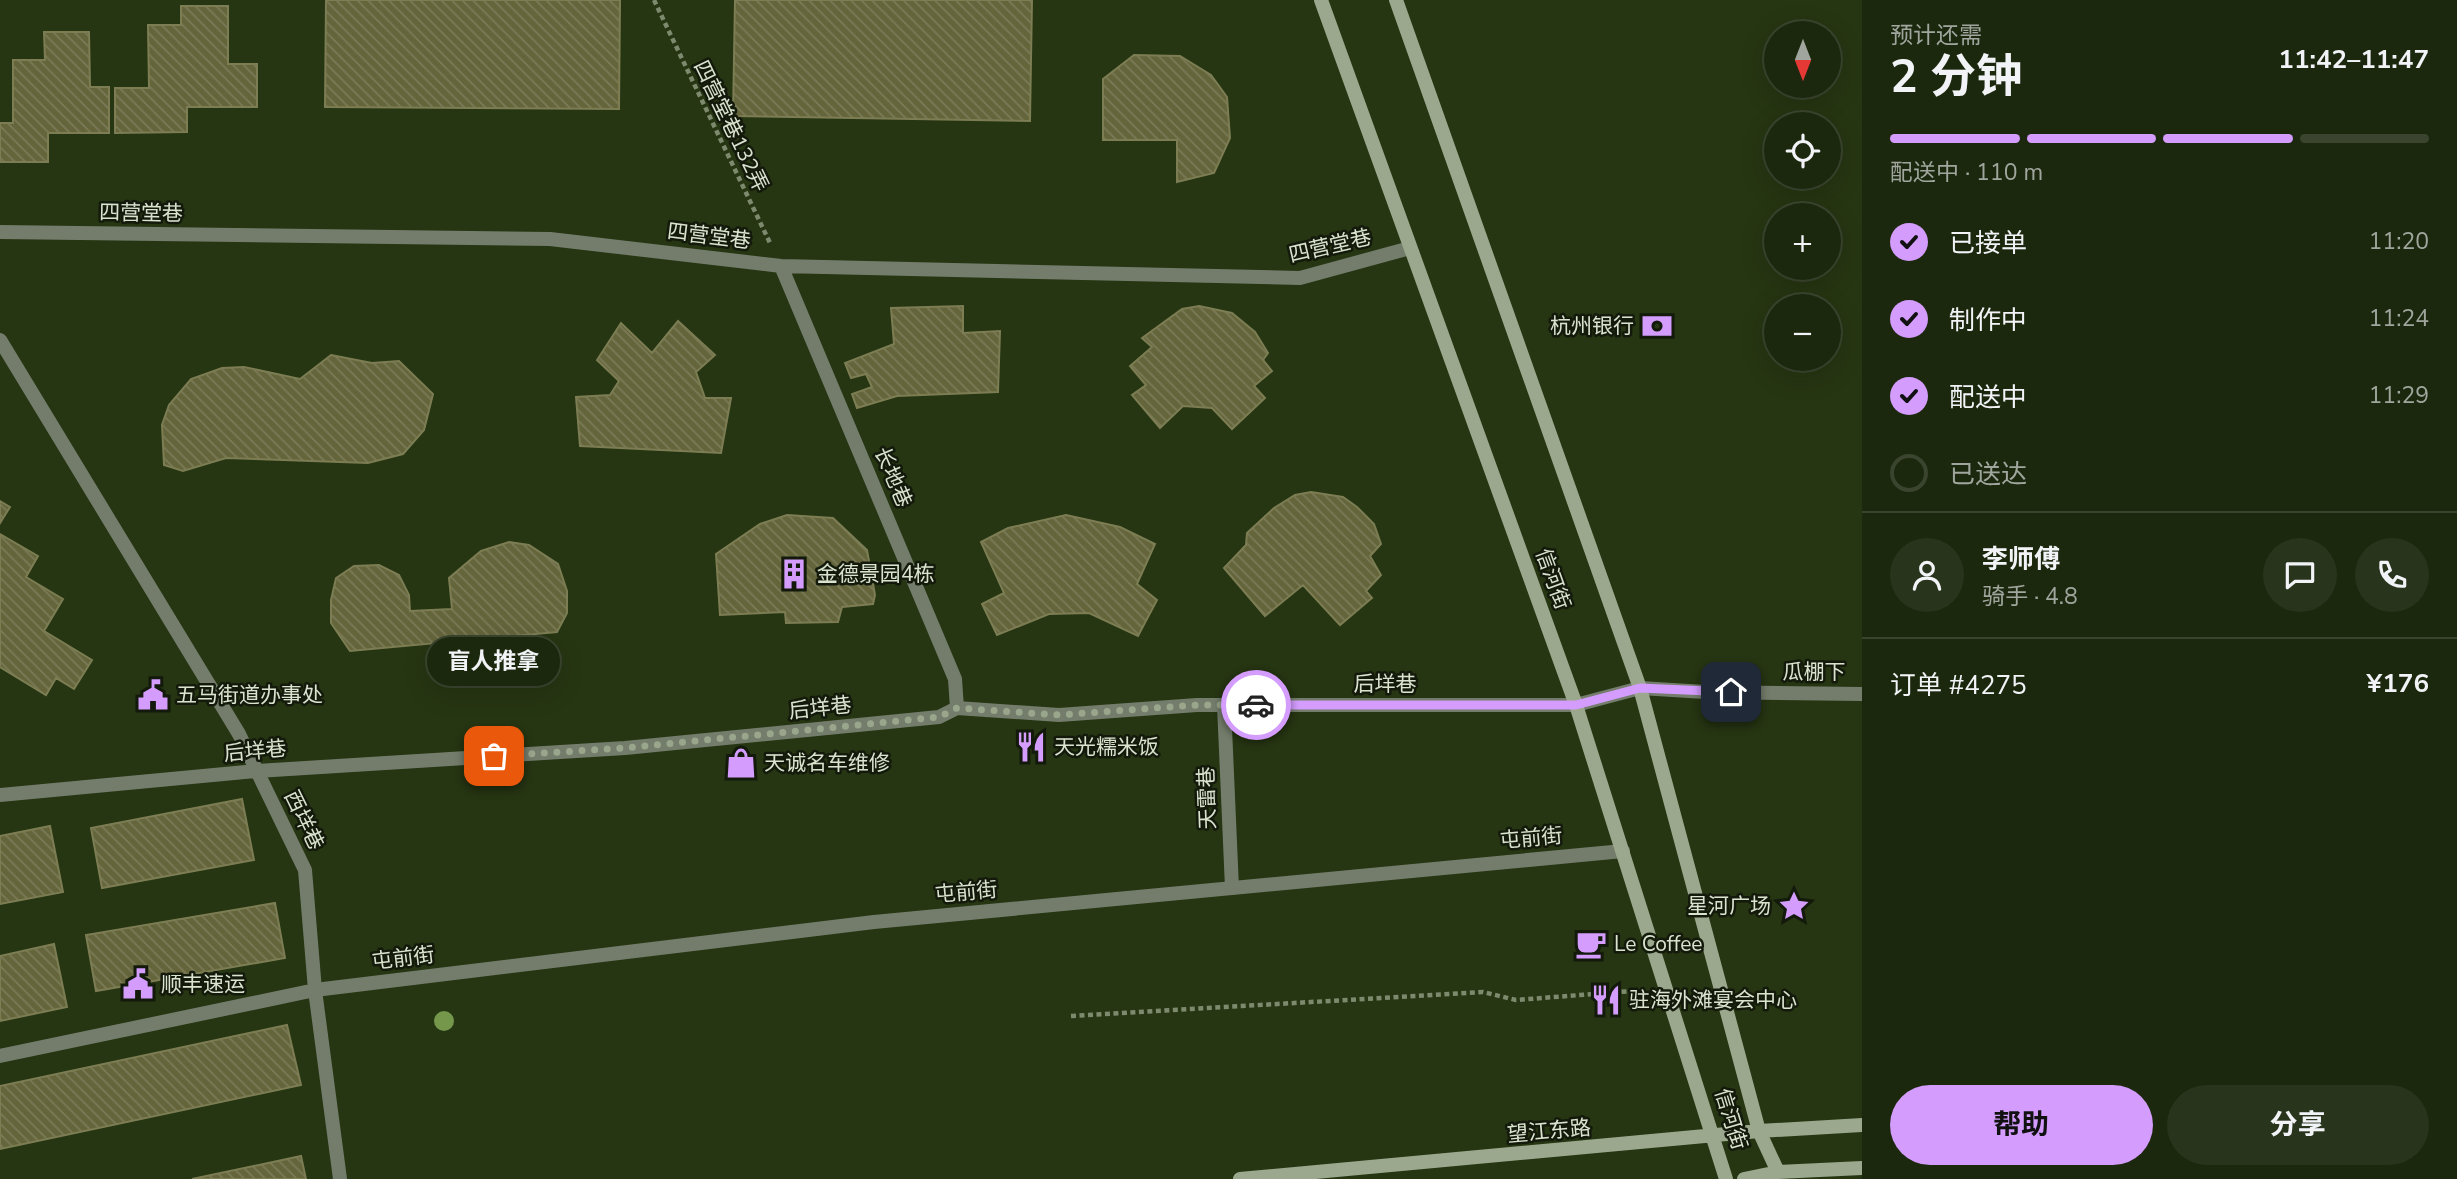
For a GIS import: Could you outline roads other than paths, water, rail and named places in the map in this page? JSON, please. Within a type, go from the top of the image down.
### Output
[{"type":"main road","name":"信河街","points":[[1321,0],[1576,705],[1715,1137],[1726,1179]]},
{"type":"main road","name":"信河街","points":[[1396,0],[1640,688],[1759,1131],[1778,1172]]},
{"type":"main road","name":"望江东路","points":[[1240,1179],[1759,1131],[1862,1125]]},
{"type":"main road","points":[[1744,1179],[1778,1172],[1862,1168]]},
{"type":"street","name":"四营堂巷","points":[[0,232],[550,239],[781,266],[1300,278],[1410,248]]},
{"type":"street","name":"长地巷","points":[[781,266],[955,679],[957,708]]},
{"type":"street","name":"西垟巷","points":[[0,340],[239,734],[305,870],[315,990],[340,1179]]},
{"type":"street","name":"瓜棚下","points":[[1640,688],[1705,692],[1862,694]]},
{"type":"street","name":"后垟巷","points":[[0,795],[257,771],[625,748],[939,717],[957,708],[1059,715],[1224,705],[1576,705],[1640,688]]},
{"type":"street","name":"天雷巷","points":[[1224,705],[1232,888]]},
{"type":"street","name":"屯前街","points":[[0,1056],[315,990],[874,922],[1623,851]]},
{"type":"place","name":"杭州银行","points":[[1657,326]]},
{"type":"place","name":"金德景园4栋","points":[[794,574]]},
{"type":"place","name":"五马街道办事处","points":[[153,695]]},
{"type":"place","name":"天光糯米饭","points":[[1031,747]]},
{"type":"place","name":"盲人推拿","points":[[494,756]]},
{"type":"place","name":"天诚名车维修","points":[[741,763]]},
{"type":"place","name":"星河广场","points":[[1794,906]]},
{"type":"place","name":"Le Coffee","points":[[1591,944]]},
{"type":"place","name":"顺丰速运","points":[[138,984]]},
{"type":"place","name":"驻海外滩宴会中心","points":[[1606,1000]]}]
